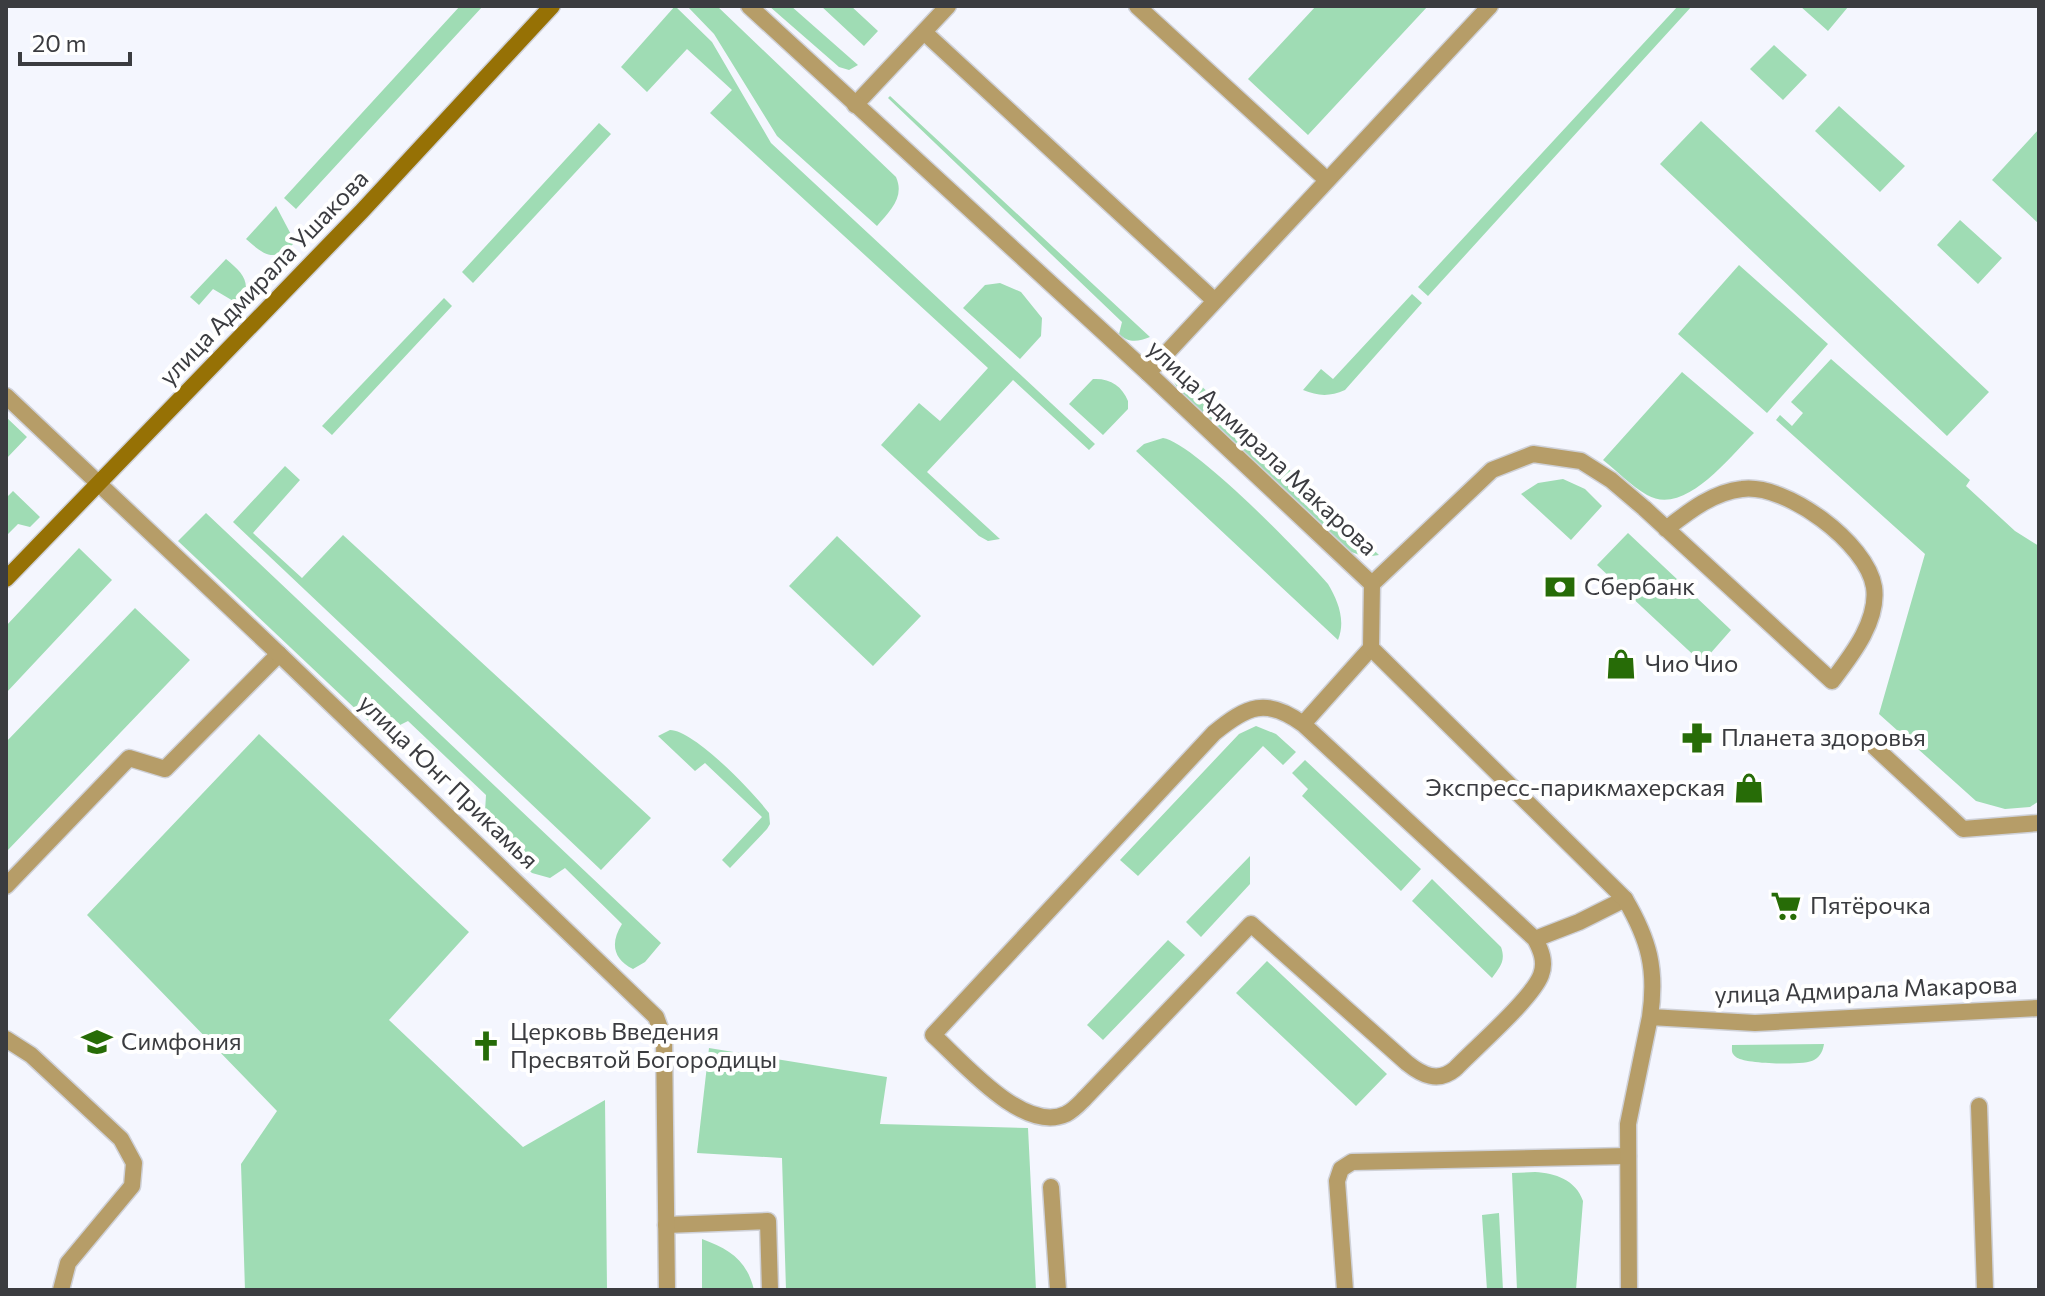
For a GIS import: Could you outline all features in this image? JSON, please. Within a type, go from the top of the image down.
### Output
[{"type":"street","name":"улица Адмирала Ушакова","points":[[6,579],[362,211],[552,6]]},
{"type":"street","name":"улица Адмирала Макарова","points":[[749,6],[1372,584],[1371,648]]},
{"type":"street","points":[[855,105],[948,6]]},
{"type":"street","points":[[1137,6],[1327,180]]},
{"type":"street","points":[[1148,373],[1490,6]]},
{"type":"street","points":[[924,32],[1215,301]]},
{"type":"street","name":"улица Юнг Прикамья","points":[[6,396],[656,1017],[664,1039],[667,1290]]},
{"type":"street","points":[[1372,584],[1492,470],[1533,454],[1581,461],[1611,480],[1832,681],[1854,651],[1870,618],[1874,588],[1866,566],[1850,546],[1799,504],[1769,492],[1744,488],[1694,507],[1666,529]]},
{"type":"street","points":[[1303,724],[1371,648],[1625,899],[1643,929],[1652,961],[1654,989],[1643,1059],[1628,1124],[1629,1290]]},
{"type":"street","points":[[6,886],[129,758],[165,769],[279,654]]},
{"type":"street","points":[[1263,707],[1288,713],[1303,724],[1535,939],[1543,964],[1531,991],[1455,1069],[1443,1076],[1424,1074],[1407,1063],[1251,924],[1085,1098],[1064,1115],[1042,1116],[1017,1108],[933,1035],[1214,733],[1233,718],[1263,707]]},
{"type":"street","points":[[1867,740],[1963,829],[2039,823]]},
{"type":"street","points":[[1535,939],[1625,899]]},
{"type":"street","name":"улица Адмирала Макарова","points":[[1650,1017],[1755,1023],[2039,1008]]},
{"type":"street","points":[[6,1039],[31,1055],[121,1139],[134,1163],[132,1186],[68,1263],[61,1290]]},
{"type":"street","points":[[1979,1106],[1985,1290]]},
{"type":"street","points":[[1345,1290],[1337,1181],[1341,1169],[1352,1162],[1628,1156]]},
{"type":"street","points":[[1051,1187],[1058,1290]]},
{"type":"street","points":[[666,1225],[768,1221],[770,1290]]},
{"type":"green space","points":[[460,6],[483,6],[296,209],[284,198]]},
{"type":"green space","points":[[675,6],[712,42],[771,143],[1095,444],[1089,450],[1013,380],[927,472],[1000,539],[988,541],[979,536],[881,445],[919,403],[940,421],[988,368],[710,113],[732,90],[687,49],[647,92],[621,67]]},
{"type":"green space","points":[[687,6],[717,6],[896,177],[897,197],[877,226],[777,136],[714,34]]},
{"type":"green space","points":[[769,6],[791,6],[858,65],[849,70],[839,67]]},
{"type":"green space","points":[[821,6],[851,6],[878,31],[864,46]]},
{"type":"green space","points":[[1316,6],[1428,6],[1308,135],[1248,79]]},
{"type":"green space","points":[[1678,6],[1692,6],[1428,296],[1418,287]]},
{"type":"green space","points":[[1800,6],[1847,6],[1848,7],[1828,31]]},
{"type":"green space","points":[[1774,45],[1807,75],[1783,100],[1750,69]]},
{"type":"green space","points":[[890,96],[1150,337],[1133,341],[1119,334],[1122,322],[888,98]]},
{"type":"green space","points":[[1839,106],[1905,166],[1880,192],[1815,131]]},
{"type":"green space","points":[[1701,121],[1989,392],[1947,436],[1660,164]]},
{"type":"green space","points":[[599,123],[611,134],[473,283],[462,272]]},
{"type":"green space","points":[[2039,129],[2039,224],[1992,180]]},
{"type":"green space","points":[[276,206],[295,242],[282,253],[270,255],[246,239]]},
{"type":"green space","points":[[1960,220],[2002,258],[1978,284],[1937,245]]},
{"type":"green space","points":[[226,259],[246,284],[240,305],[213,289],[199,305],[190,297]]},
{"type":"green space","points":[[1739,265],[1828,344],[1767,413],[1678,334]]},
{"type":"green space","points":[[1000,283],[1021,292],[1042,318],[1041,336],[1020,359],[963,308],[985,285]]},
{"type":"green space","points":[[1412,294],[1422,303],[1345,390],[1324,395],[1303,390],[1321,369],[1333,379]]},
{"type":"green space","points":[[444,298],[452,306],[332,435],[322,426]]},
{"type":"green space","points":[[1831,359],[1970,480],[1966,486],[2015,531],[2039,546],[2039,801],[2030,807],[2005,809],[1976,801],[1879,714],[1925,554],[1776,420],[1780,415],[1792,426],[1803,413],[1791,402]]},
{"type":"green space","points":[[1174,360],[1379,555],[1365,557],[1346,550],[1184,396],[1171,375]]},
{"type":"green space","points":[[1682,372],[1754,433],[1706,481],[1676,498],[1662,500],[1641,491],[1603,460]]},
{"type":"green space","points":[[1093,379],[1115,384],[1128,401],[1128,409],[1103,435],[1069,404]]},
{"type":"green space","points":[[6,417],[27,437],[6,459]]},
{"type":"green space","points":[[1163,438],[1178,444],[1222,479],[1328,584],[1340,611],[1338,640],[1136,451],[1144,444]]},
{"type":"green space","points":[[285,466],[300,480],[253,533],[302,578],[343,535],[651,818],[601,870],[233,522]]},
{"type":"green space","points":[[1563,479],[1585,489],[1602,506],[1571,540],[1521,494],[1538,483]]},
{"type":"green space","points":[[13,491],[40,517],[30,527],[18,524],[6,536],[6,498]]},
{"type":"green space","points":[[206,513],[661,943],[645,962],[633,969],[621,960],[615,944],[622,924],[565,868],[550,878],[532,873],[484,828],[486,795],[408,721],[382,734],[178,541]]},
{"type":"green space","points":[[1628,533],[1731,630],[1702,663],[1597,565]]},
{"type":"green space","points":[[837,536],[921,616],[873,666],[789,586]]},
{"type":"green space","points":[[79,548],[112,580],[6,693],[6,626]]},
{"type":"green space","points":[[135,608],[190,660],[6,852],[6,742]]},
{"type":"green space","points":[[1256,726],[1276,734],[1296,752],[1283,765],[1263,746],[1138,876],[1120,860],[1239,734]]},
{"type":"green space","points":[[670,730],[708,751],[769,813],[767,829],[730,868],[722,860],[762,817],[705,763],[695,771],[658,736]]},
{"type":"green space","points":[[259,734],[469,932],[389,1020],[523,1147],[605,1100],[607,1290],[245,1290],[241,1164],[277,1111],[87,915]]},
{"type":"green space","points":[[1305,760],[1421,869],[1401,891],[1302,796],[1308,789],[1292,773]]},
{"type":"green space","points":[[1250,856],[1250,884],[1201,937],[1186,922]]},
{"type":"green space","points":[[1432,879],[1501,947],[1500,967],[1492,978],[1412,901]]},
{"type":"green space","points":[[1168,940],[1185,955],[1103,1040],[1087,1025]]},
{"type":"green space","points":[[1267,961],[1387,1074],[1356,1106],[1236,993]]},
{"type":"green space","points":[[1824,1044],[1816,1058],[1799,1063],[1750,1061],[1736,1057],[1732,1050],[1732,1045]]},
{"type":"green space","points":[[709,1048],[887,1077],[880,1124],[1028,1128],[1036,1290],[786,1290],[782,1158],[697,1153]]},
{"type":"green space","points":[[1535,1172],[1564,1179],[1575,1188],[1583,1201],[1576,1290],[1517,1290],[1512,1173]]},
{"type":"green space","points":[[1499,1213],[1503,1290],[1487,1290],[1482,1215]]},
{"type":"green space","points":[[702,1239],[736,1257],[747,1271],[754,1290],[702,1290]]},
{"type":"place","name":"Сбербанк","points":[[1560,587]]},
{"type":"place","name":"Чио Чио","points":[[1621,664]]},
{"type":"place","name":"Планета здоровья","points":[[1697,738]]},
{"type":"place","name":"Экспресс-парикмахерская","points":[[1749,788]]},
{"type":"place","name":"Пятёрочка","points":[[1786,906]]},
{"type":"place","name":"Симфония","points":[[97,1042]]},
{"type":"place","name":"Церковь Введения Пресвятой Богородицы","points":[[486,1046]]}]
